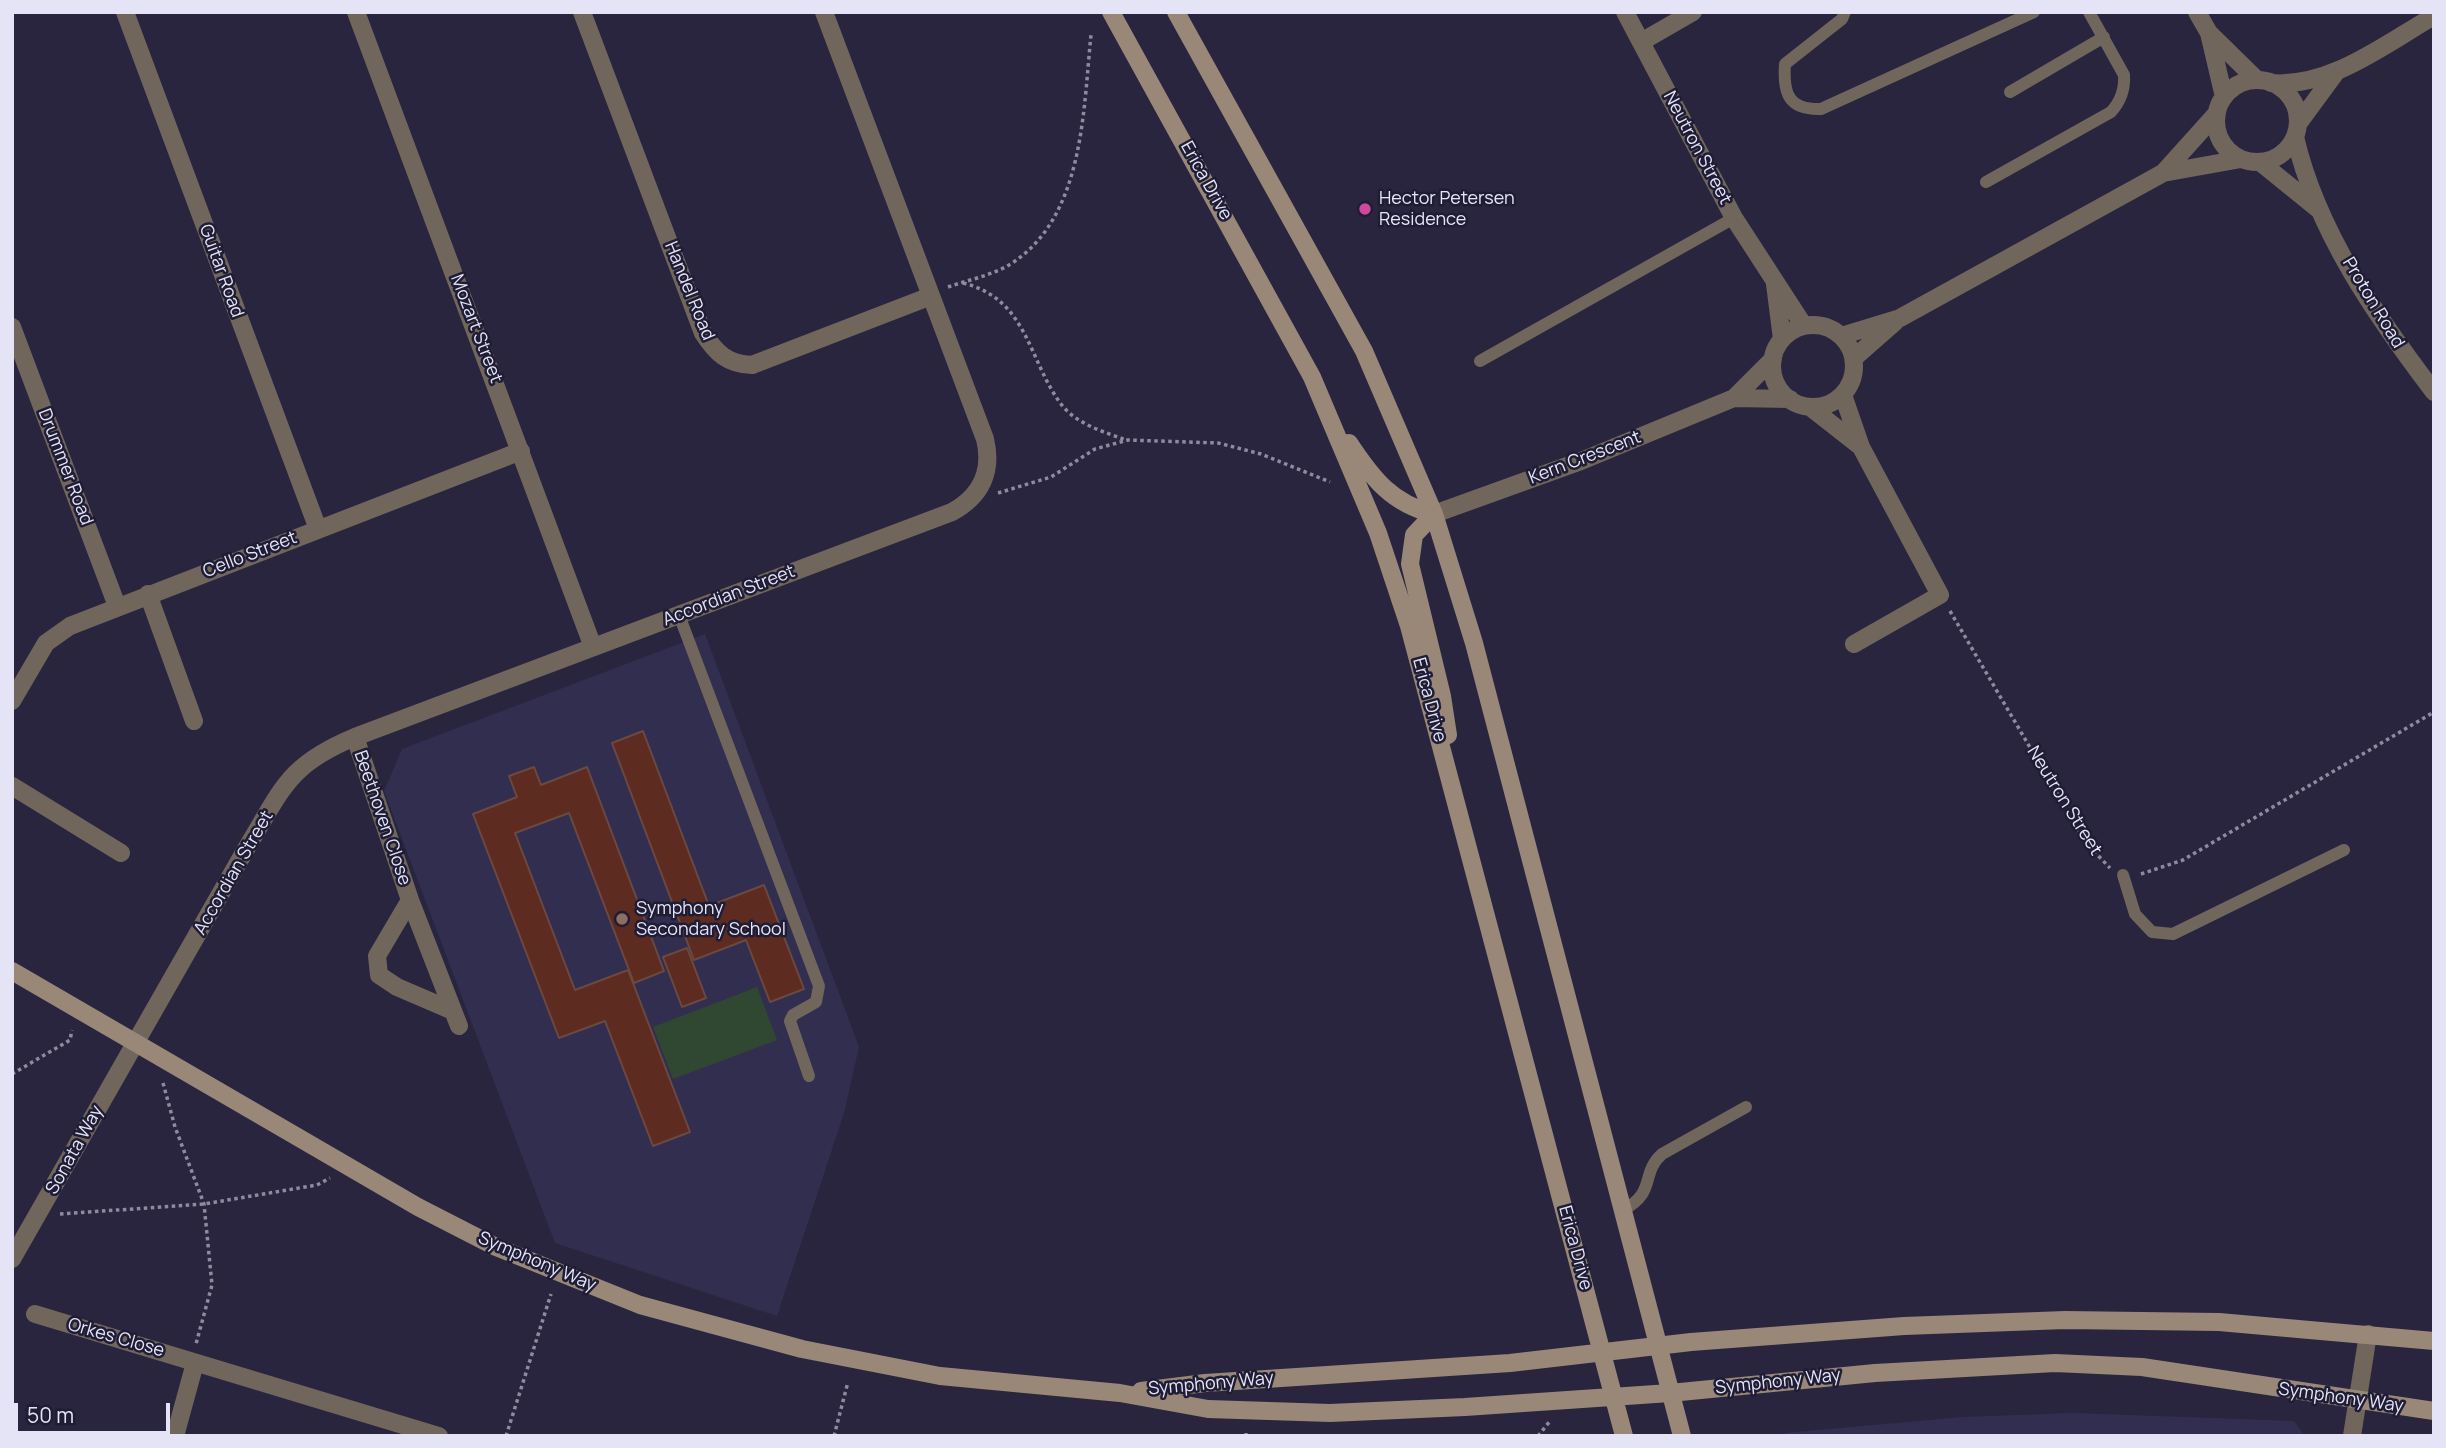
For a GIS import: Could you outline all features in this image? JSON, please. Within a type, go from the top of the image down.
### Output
[{"type":"main road","name":"Erica Drive","points":[[1111,12],[1260,280],[1324,404],[1378,533],[1409,626],[1624,1436]]},
{"type":"main road","points":[[1176,12],[1364,351],[1434,514],[1474,643],[1682,1436]]},
{"type":"main road","points":[[1324,404],[1371,476],[1393,498],[1413,509],[1434,514]]},
{"type":"main road","points":[[1434,514],[1414,535],[1409,549],[1410,564],[1442,696],[1459,815]]},
{"type":"main road","name":"Symphony Way","points":[[12,971],[418,1207],[496,1247],[640,1305],[802,1349],[928,1373],[1120,1393],[1208,1409],[1330,1413],[1670,1393],[1875,1373],[2055,1363],[2142,1367],[2358,1402],[2434,1411]]},
{"type":"main road","name":"Symphony Way","points":[[1120,1393],[1205,1383],[1510,1363],[1658,1346],[1904,1326],[2065,1320],[2219,1322],[2434,1341]]},
{"type":"street","name":"Guitar Road","points":[[125,12],[317,529]]},
{"type":"street","name":"Mozart Street","points":[[356,12],[593,647]]},
{"type":"street","name":"Handel Road","points":[[582,12],[703,332],[724,359],[738,365],[752,365],[937,292]]},
{"type":"street","name":"Accordian Street","points":[[137,1042],[293,774],[324,750],[952,512],[973,497],[987,474],[988,451],[937,292],[824,12]]},
{"type":"street","name":"Neutron Street","points":[[1625,12],[1734,218],[1804,326]]},
{"type":"street","points":[[1641,42],[1693,12]]},
{"type":"street","points":[[2197,12],[2209,33],[2224,97]]},
{"type":"street","points":[[2163,173],[2217,113],[2224,97],[2243,82],[2284,84],[2337,71],[2434,16]]},
{"type":"street","points":[[2209,33],[2264,81],[2291,99],[2296,130]]},
{"type":"street","points":[[1854,358],[1900,318],[2163,173],[2241,159],[2260,162],[2278,156],[2337,71]]},
{"type":"street","points":[[2217,113],[2216,128],[2221,141],[2241,159]]},
{"type":"street","name":"Proton Road","points":[[2296,130],[2302,167],[2318,209],[2373,306],[2434,393]]},
{"type":"street","name":"Proton Road","points":[[2260,162],[2318,209]]},
{"type":"street","name":"Neutron Street","points":[[1775,281],[1782,339]]},
{"type":"street","points":[[1841,335],[1900,318]]},
{"type":"street","points":[[1810,407],[1832,402],[1843,395],[1850,384],[1854,358],[1841,335],[1830,328],[1804,326],[1782,339],[1773,359],[1776,381],[1790,399],[1810,407],[1861,447]]},
{"type":"street","name":"Drummer Road","points":[[12,327],[117,606]]},
{"type":"street","name":"Kern Crescent","points":[[1434,514],[1581,461],[1734,398],[1773,359]]},
{"type":"street","points":[[1843,395],[1861,447],[1940,594],[1854,644]]},
{"type":"street","name":"Kern Crescent","points":[[1734,398],[1790,399]]},
{"type":"street","name":"Cello Street","points":[[12,701],[46,643],[70,626],[521,451]]},
{"type":"street","points":[[148,594],[194,721]]},
{"type":"street","name":"Beethoven Close","points":[[355,737],[410,900],[456,1019],[379,975],[377,956],[410,900]]},
{"type":"street","points":[[12,786],[121,853]]},
{"type":"street","name":"Sonata Way","points":[[14,1254],[137,1042]]},
{"type":"street","name":"Orkes Close","points":[[35,1314],[439,1436]]},
{"type":"street","points":[[2352,1436],[2368,1334]]},
{"type":"street","points":[[175,1436],[195,1363]]},
{"type":"lane","points":[[1845,12],[1842,19],[1785,64],[1783,85],[1792,101],[1805,110],[1821,109],[2034,12]]},
{"type":"lane","points":[[1986,182],[2111,112],[2119,103],[2124,75],[2090,12]]},
{"type":"lane","points":[[2010,92],[2104,37]]},
{"type":"lane","points":[[1480,361],[1734,218]]},
{"type":"lane","points":[[679,615],[819,986],[816,1002],[793,1015],[789,1021],[809,1076]]},
{"type":"lane","points":[[2123,875],[2135,914],[2152,932],[2173,934],[2344,850]]},
{"type":"lane","points":[[1623,1210],[1642,1197],[1656,1159],[1746,1107]]},
{"type":"path","points":[[937,292],[1010,264],[1031,246],[1056,211],[1066,193],[1077,148],[1091,35]]},
{"type":"path","points":[[961,282],[1008,309],[1029,337],[1062,405],[1077,418],[1128,440]]},
{"type":"path","points":[[993,494],[1051,477],[1095,449],[1128,440],[1218,443],[1261,453],[1330,482]]},
{"type":"path","name":"Neutron Street","points":[[1940,594],[2086,843],[2105,865],[2123,875]]},
{"type":"path","points":[[2123,875],[2148,874],[2183,860],[2434,712]]},
{"type":"path","points":[[12,1074],[70,1040],[72,1030]]},
{"type":"path","points":[[163,1083],[175,1127],[204,1204],[212,1285],[196,1342],[195,1363]]},
{"type":"path","points":[[54,1215],[204,1204],[317,1185],[330,1178]]},
{"type":"path","points":[[506,1436],[551,1294]]},
{"type":"path","points":[[834,1436],[848,1382]]},
{"type":"path","points":[[1538,1436],[1550,1421]]},
{"type":"shaded area","name":"Symphony Secondary School","points":[[705,634],[859,1047],[844,1113],[777,1316],[555,1243],[384,791],[402,749]]},
{"type":"shaded area","points":[[2073,1413],[2294,1421],[2305,1436],[1783,1436],[1785,1433],[1963,1417]]},
{"type":"green space","points":[[757,987],[777,1040],[673,1079],[653,1027]]},
{"type":"building","points":[[643,731],[709,906],[764,885],[804,989],[770,1002],[746,940],[694,960],[612,743]]},
{"type":"building","points":[[534,767],[541,785],[587,767],[664,971],[634,983],[569,813],[515,833],[575,990],[628,970],[690,1132],[653,1146],[605,1021],[559,1038],[473,814],[517,797],[509,776]]},
{"type":"building","points":[[687,948],[706,998],[682,1007],[663,957]]},
{"type":"place","name":"Hector Petersen Residence","points":[[1365,209]]},
{"type":"place","name":"Symphony Secondary School","points":[[622,919]]}]
